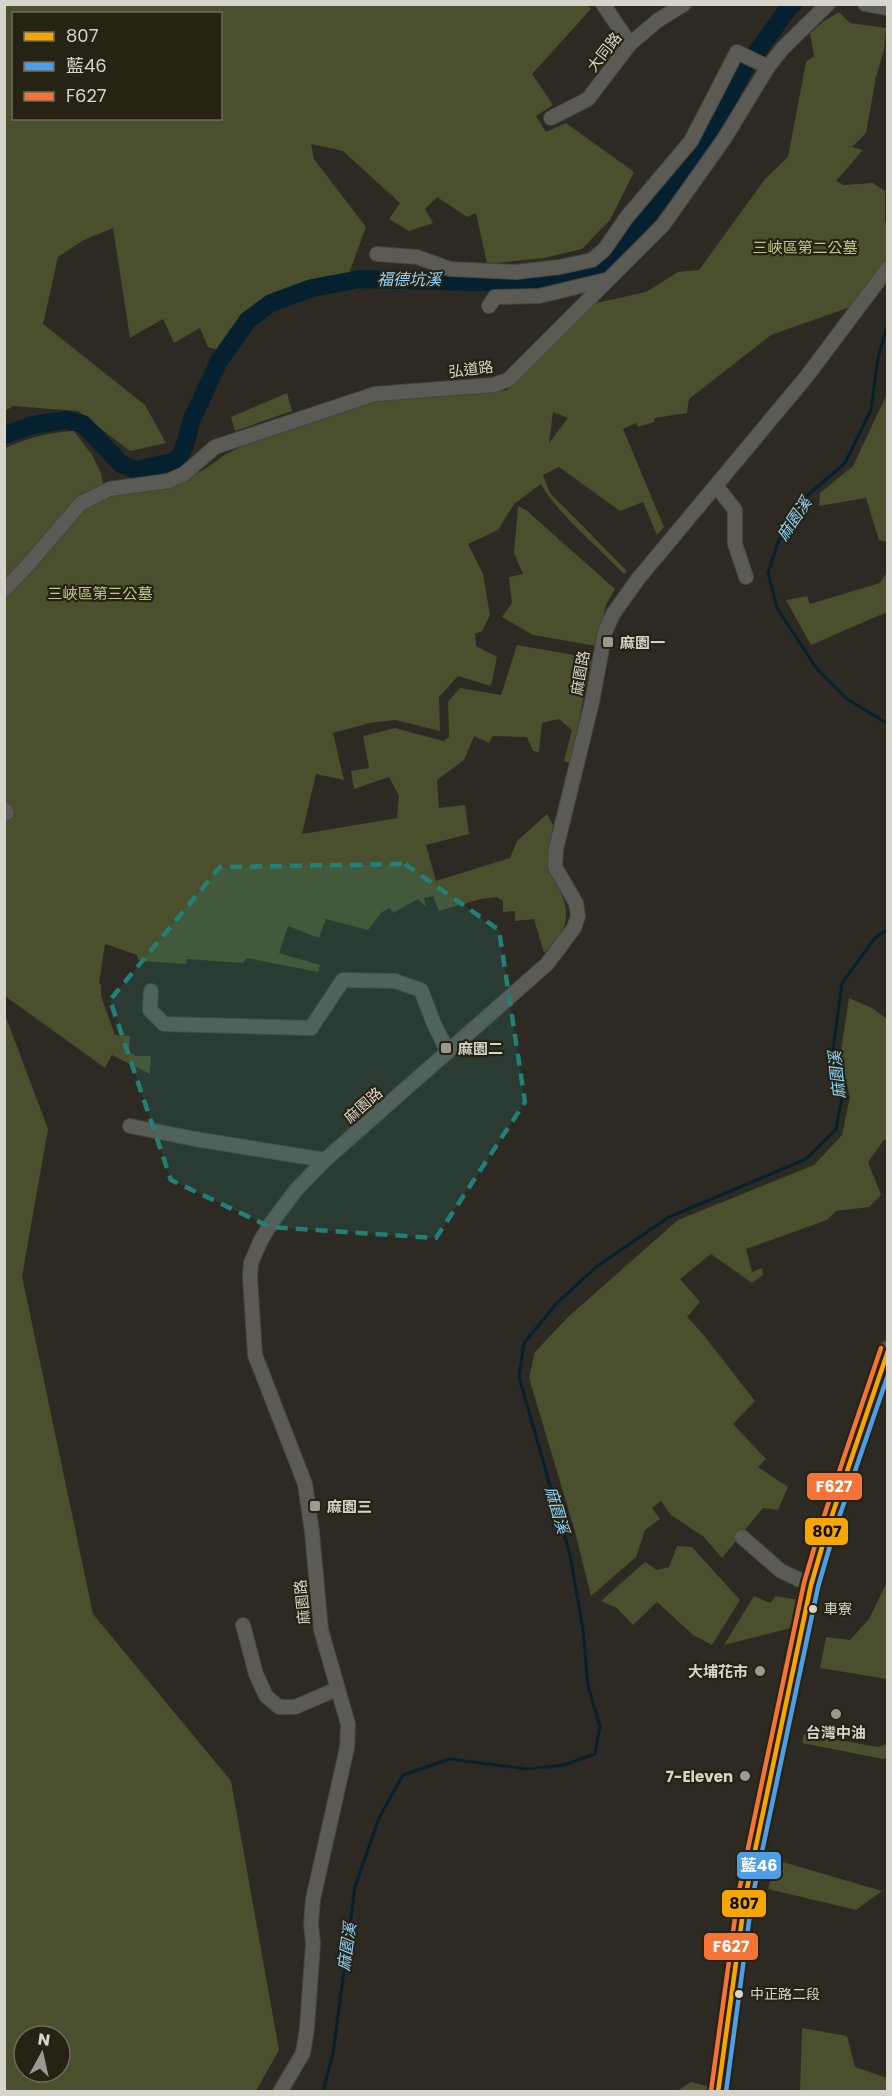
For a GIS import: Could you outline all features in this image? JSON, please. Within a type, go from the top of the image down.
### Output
[{"type":"main road","points":[[718,2091],[745,1898],[811,1586],[827,1530],[888,1350]]},
{"type":"main road","points":[[729,2091],[756,1901],[819,1596],[888,1384]]},
{"type":"street","points":[[603,4],[630,44]]},
{"type":"street","name":"大同路","points":[[551,118],[588,99],[630,44],[657,21],[684,4]]},
{"type":"street","name":"弘道路","points":[[4,590],[81,503],[101,492],[161,484],[184,474],[214,447],[375,394],[493,385],[508,380],[663,225],[724,139],[764,65],[828,4]]},
{"type":"street","points":[[865,4],[888,8]]},
{"type":"street","points":[[377,254],[417,257],[450,269],[516,272],[560,267],[592,260],[604,250],[627,217],[691,141],[737,52],[764,65]]},
{"type":"street","name":"麻園路","points":[[280,2091],[303,2053],[312,1954],[313,1899],[347,1748],[348,1724],[321,1630],[305,1484],[255,1355],[251,1263],[272,1222],[296,1190],[325,1160],[547,964],[574,928],[578,916],[576,903],[555,867],[556,849],[592,702],[605,632],[613,614],[622,600],[807,376],[888,268]]},
{"type":"street","points":[[489,306],[495,297],[539,296],[609,279]]},
{"type":"street","points":[[717,487],[735,510],[735,544],[746,577]]},
{"type":"street","points":[[151,992],[150,1010],[164,1024],[311,1028],[344,980],[395,981],[421,990],[448,1052]]},
{"type":"street","points":[[130,1126],[325,1160]]},
{"type":"street","points":[[742,1537],[781,1571],[811,1586]]},
{"type":"street","points":[[243,1625],[256,1674],[266,1695],[279,1707],[295,1707],[337,1689]]},
{"type":"highlighted area","points":[[405,864],[499,930],[525,1102],[436,1238],[270,1227],[171,1180],[110,1000],[220,867]]},
{"type":"green space","points":[[587,4],[591,9],[532,74],[553,105],[536,116],[546,132],[566,123],[634,172],[610,220],[582,249],[544,258],[487,264],[476,213],[467,217],[437,197],[425,209],[433,223],[409,231],[389,219],[400,203],[343,151],[311,144],[314,159],[366,227],[348,276],[292,288],[264,299],[239,319],[218,350],[208,347],[200,328],[174,343],[163,319],[130,338],[113,228],[84,240],[58,257],[43,324],[145,405],[166,443],[130,451],[78,411],[13,406],[5,411],[5,5]]},
{"type":"green space","points":[[839,12],[850,23],[886,28],[884,50],[876,77],[866,133],[852,147],[863,150],[836,181],[844,185],[873,183],[885,191],[885,222],[888,224],[887,263],[856,305],[771,335],[689,399],[687,413],[655,418],[654,422],[638,427],[636,423],[623,429],[664,527],[657,535],[643,502],[620,511],[559,467],[543,475],[550,493],[627,571],[624,574],[579,530],[541,484],[514,504],[498,530],[468,544],[483,574],[490,615],[482,631],[475,634],[476,646],[497,657],[491,686],[458,676],[439,697],[440,731],[395,720],[370,723],[333,733],[344,780],[316,774],[302,834],[397,818],[399,796],[389,777],[354,789],[351,771],[369,768],[363,736],[395,728],[443,741],[449,737],[448,702],[460,688],[501,695],[517,645],[592,658],[570,763],[564,761],[572,730],[559,719],[542,723],[539,752],[533,751],[527,737],[493,736],[489,743],[474,736],[464,760],[437,780],[439,808],[465,805],[469,834],[426,845],[436,881],[510,858],[517,841],[547,814],[553,825],[547,869],[560,892],[566,912],[565,922],[555,942],[544,953],[534,919],[515,921],[515,911],[503,912],[503,901],[497,897],[481,899],[439,911],[433,896],[424,898],[426,907],[418,899],[393,913],[390,908],[382,912],[368,930],[326,919],[319,938],[288,926],[279,953],[320,965],[318,972],[247,958],[243,963],[187,959],[186,964],[143,961],[138,960],[137,955],[105,944],[99,983],[101,984],[101,996],[115,1035],[130,1036],[129,1052],[136,1056],[151,1056],[150,1074],[112,1055],[105,1068],[5,996],[5,448],[39,436],[74,431],[92,455],[101,473],[106,499],[116,494],[169,488],[205,469],[226,454],[255,440],[391,397],[454,396],[507,390],[566,329],[596,303],[646,292],[678,272],[699,270],[765,179],[788,157],[806,62],[814,56],[810,33]],"holes":[[[553,412],[568,418],[549,443]]]},
{"type":"green space","points":[[287,393],[292,411],[235,431],[231,417]]},
{"type":"green space","points":[[887,394],[888,542],[879,540],[866,498],[819,506],[820,493],[853,466]]},
{"type":"green space","points":[[518,506],[526,510],[615,589],[606,605],[596,646],[533,635],[502,617],[512,603],[509,577],[523,574],[514,553]]},
{"type":"green space","points":[[887,574],[887,612],[811,645],[786,600],[807,596],[810,604],[880,583]]},
{"type":"green space","points":[[849,998],[872,1008],[887,1019],[887,1140],[884,1140],[868,1162],[881,1195],[869,1207],[836,1211],[827,1220],[746,1249],[752,1272],[762,1268],[763,1275],[752,1283],[711,1254],[680,1279],[700,1302],[687,1317],[755,1401],[733,1424],[766,1459],[758,1467],[788,1487],[778,1510],[763,1508],[722,1558],[704,1537],[671,1515],[661,1501],[652,1508],[660,1519],[645,1530],[636,1557],[591,1596],[574,1528],[529,1378],[535,1352],[568,1317],[678,1220],[814,1165],[842,1135],[850,1097],[840,1057]]},
{"type":"green space","points":[[4,1012],[48,1129],[22,1276],[93,1614],[231,1781],[279,2050],[256,2091],[5,2091]]},
{"type":"green space","points":[[677,1546],[692,1547],[740,1600],[712,1645],[693,1635],[657,1602],[633,1625],[617,1608],[601,1601],[645,1562],[657,1570],[669,1567]]},
{"type":"green space","points":[[887,1582],[887,1679],[820,1668],[826,1637],[850,1640],[869,1619]]},
{"type":"green space","points":[[754,1596],[770,1603],[776,1596],[799,1600],[791,1628],[724,1645]]},
{"type":"green space","points":[[804,1734],[878,1747],[887,1744],[887,1758],[802,1743]]},
{"type":"green space","points":[[776,1860],[882,1891],[856,1910],[768,1889]]},
{"type":"green space","points":[[802,2028],[847,2036],[855,2067],[887,2078],[887,2091],[800,2091]]},
{"type":"green space","points":[[691,2082],[710,2087],[709,2091],[677,2091]]},
{"type":"waterway","name":"福德坑溪","points":[[4,435],[33,425],[66,420],[83,424],[121,464],[136,470],[177,461],[185,445],[192,419],[219,361],[248,320],[271,303],[312,288],[360,279],[472,282],[567,281],[607,265],[698,154],[744,70],[793,4]]},
{"type":"waterway","name":"麻園溪","points":[[888,323],[878,358],[871,410],[845,463],[809,494],[778,542],[768,573],[777,608],[817,669],[847,699],[888,724]]},
{"type":"waterway","name":"麻園溪","points":[[323,2092],[333,2053],[355,1887],[379,1818],[403,1775],[449,1759],[527,1769],[564,1765],[595,1754],[600,1726],[588,1686],[583,1630],[570,1555],[519,1377],[524,1343],[557,1303],[596,1267],[669,1217],[806,1159],[836,1129],[842,1097],[832,1057],[842,983],[875,938],[888,929]]},
{"type":"transit line","name":"F627","points":[[711,2091],[738,1896],[804,1583],[820,1528],[881,1348]]},
{"type":"transit line","name":"807","points":[[718,2092],[745,1898],[811,1585],[827,1530],[888,1351]]},
{"type":"transit line","name":"藍46","points":[[726,2092],[752,1899],[818,1587],[834,1532],[888,1375]]},
{"type":"place","name":"麻園一","points":[[608,642]]},
{"type":"place","name":"麻園二","points":[[446,1048]]},
{"type":"place","name":"麻園三","points":[[315,1506]]},
{"type":"place","name":"車寮","points":[[813,1609]]},
{"type":"place","name":"大埔花市","points":[[760,1671]]},
{"type":"place","name":"台灣中油","points":[[836,1714]]},
{"type":"place","name":"7-Eleven","points":[[745,1776]]},
{"type":"place","name":"中正路二段","points":[[739,1994]]},
{"type":"park label","name":"三峽區第二公墓","points":[[805,247]]},
{"type":"park label","name":"三峽區第三公墓","points":[[100,593]]}]
